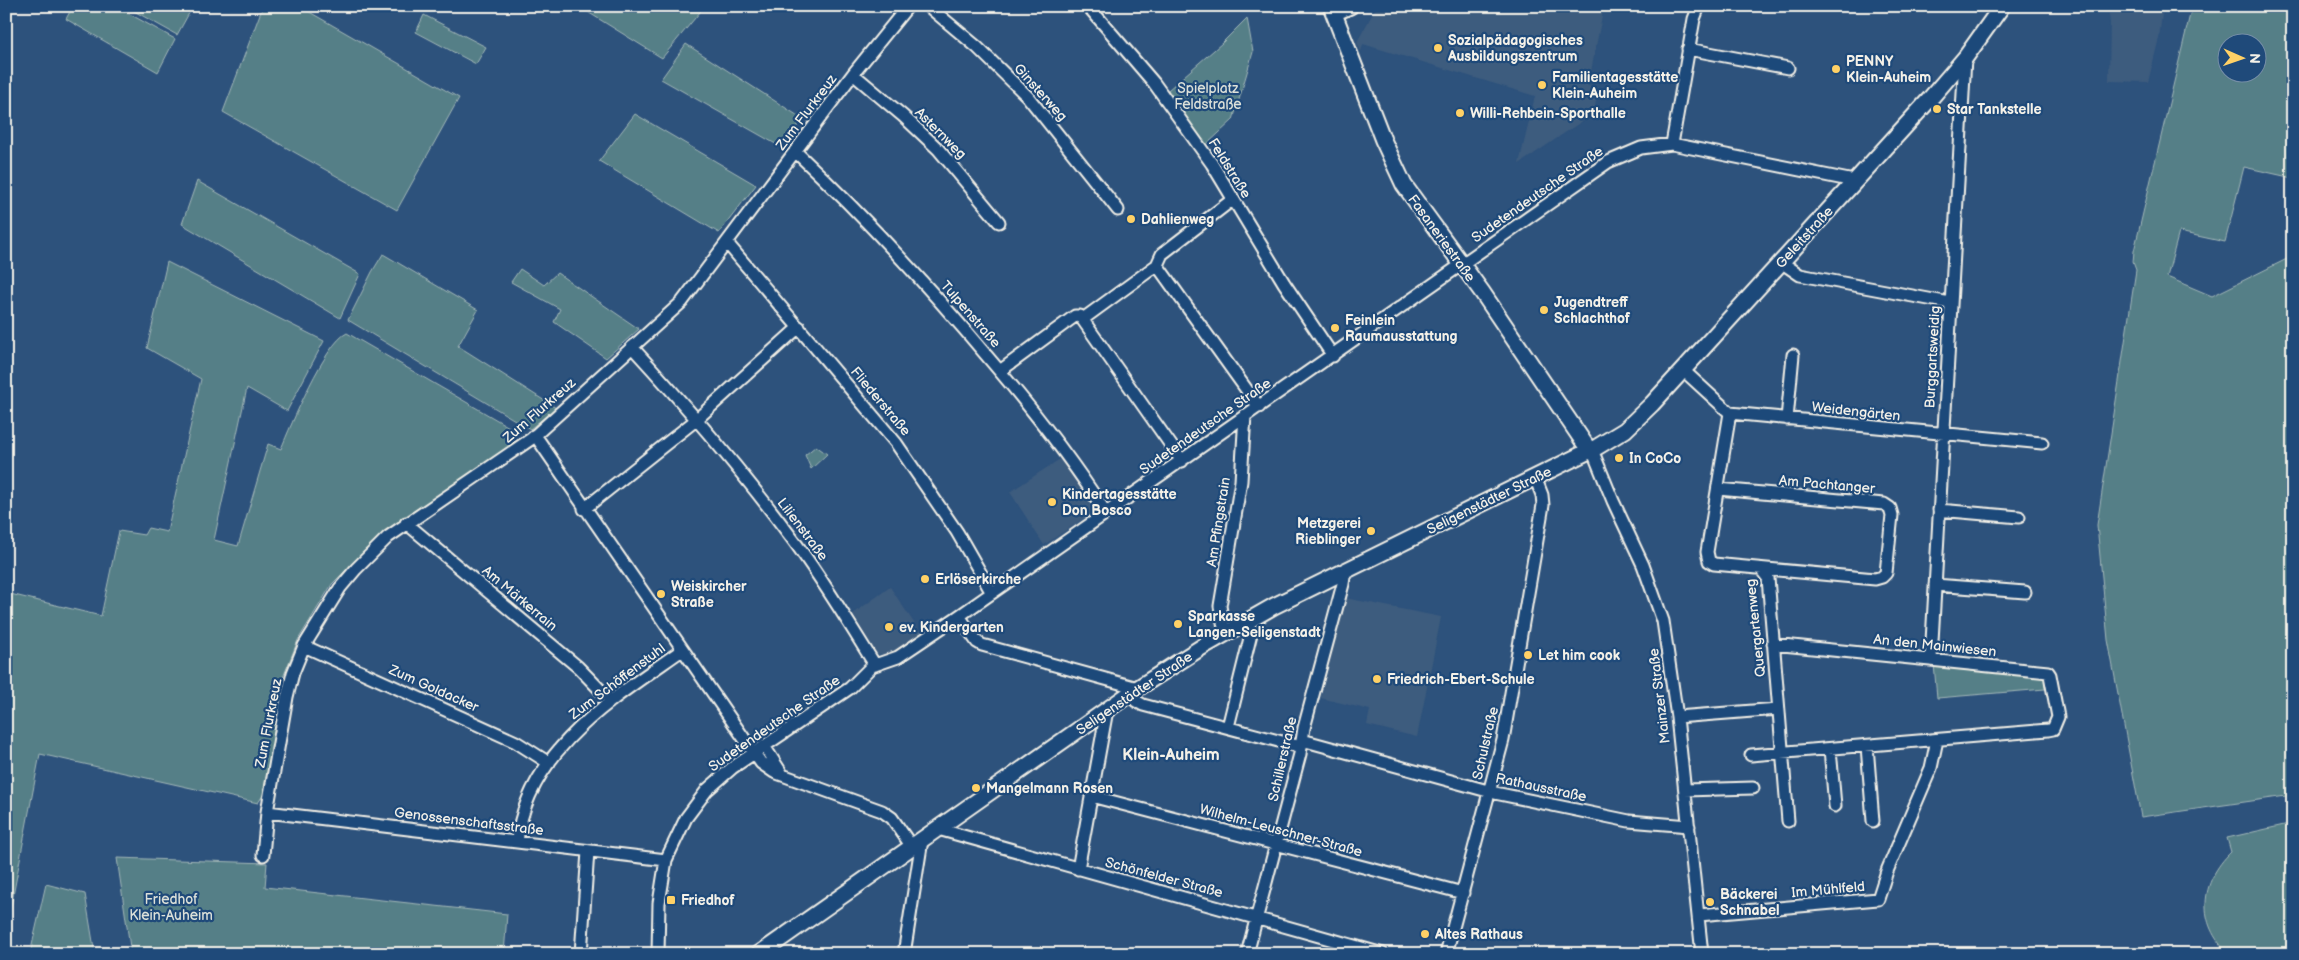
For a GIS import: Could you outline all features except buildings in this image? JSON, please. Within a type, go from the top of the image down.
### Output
[{"type":"main road","points":[[1332,9],[1350,6]]},
{"type":"main road","name":"Geleitstraße","points":[[1589,450],[1618,435],[1631,424],[1683,370],[1965,58],[2002,6]]},
{"type":"main road","name":"Fasaneriestraße","points":[[1332,9],[1382,140],[1396,171],[1419,208],[1482,292],[1589,450]]},
{"type":"main road","name":"Seligenstädter Straße","points":[[759,954],[1134,691],[1225,633],[1247,620],[1589,450]]},
{"type":"street","name":"Zum Flurkreuz","points":[[263,855],[267,812],[286,697],[304,646],[329,604],[356,569],[380,544],[406,523],[511,454],[535,435],[682,302],[853,74],[908,6]]},
{"type":"street","name":"Ginsterweg","points":[[928,6],[977,47],[1028,97],[1118,210]]},
{"type":"street","name":"Feldstraße","points":[[1088,6],[1144,71],[1180,118],[1212,164],[1232,200],[1284,283],[1333,356]]},
{"type":"street","points":[[1672,144],[1688,49],[1694,19],[1699,6]]},
{"type":"street","points":[[1688,49],[1788,68]]},
{"type":"street","name":"Burggartsweidig","points":[[1931,659],[1965,58]]},
{"type":"street","name":"Asternweg","points":[[853,74],[903,116],[938,149],[999,222]]},
{"type":"street","name":"Sudetendeutsche Straße","points":[[658,954],[660,897],[666,860],[686,818],[703,795],[722,776],[850,688],[875,665],[898,657],[959,616],[1618,157],[1641,148],[1672,144],[1854,181]]},
{"type":"street","name":"Tulpenstraße","points":[[795,152],[886,241],[1000,371],[1048,430],[1106,513]]},
{"type":"street","points":[[1083,318],[1157,265],[1162,254],[1232,200]]},
{"type":"street","name":"Fliederstraße","points":[[727,243],[896,443],[957,532],[992,593]]},
{"type":"street","points":[[1781,262],[1800,276],[1950,303]]},
{"type":"street","points":[[1157,265],[1259,406]]},
{"type":"street","points":[[1000,371],[1075,316],[1083,318],[1182,461]]},
{"type":"street","points":[[584,509],[696,420],[799,327]]},
{"type":"street","name":"Lilienstraße","points":[[632,347],[744,476],[791,536],[875,665]]},
{"type":"street","points":[[1787,420],[1793,355]]},
{"type":"street","points":[[1683,370],[1730,413]]},
{"type":"street","name":"Weidengärten","points":[[1730,413],[1943,435],[2042,443]]},
{"type":"street","name":"Quergartenweg","points":[[1730,413],[1707,552],[1709,561],[1714,564],[1762,569],[1768,578],[1788,821]]},
{"type":"street","name":"Am Pfingstrain","points":[[1225,633],[1220,606],[1241,480],[1246,416]]},
{"type":"street","points":[[535,435],[682,650],[754,753],[768,769],[887,814],[917,844],[904,954]]},
{"type":"street","name":"Mainzer Straße","points":[[1589,450],[1595,457],[1660,607],[1666,634],[1677,717],[1702,954]]},
{"type":"street","name":"Schulstraße","points":[[1446,954],[1506,724],[1542,505],[1542,495],[1535,477]]},
{"type":"street","name":"Am Pachtanger","points":[[1718,489],[1884,504],[1891,510],[1886,573],[1882,577],[1875,579],[1762,569]]},
{"type":"street","points":[[1939,510],[2018,517]]},
{"type":"street","name":"Am Märkerrain","points":[[406,523],[578,667],[611,701]]},
{"type":"street","name":"Schillerstraße","points":[[1247,954],[1345,571]]},
{"type":"street","points":[[1935,585],[2025,592]]},
{"type":"street","name":"Rathausstraße","points":[[959,616],[977,642],[982,645],[1134,691],[1136,701],[1144,705],[1490,791],[1629,822],[1689,826]]},
{"type":"street","points":[[1228,726],[1252,634],[1247,620]]},
{"type":"street","name":"An den Mainwiesen","points":[[1773,644],[2048,672],[2058,717],[2053,729],[1937,740]]},
{"type":"street","name":"Zum Goldacker","points":[[304,646],[508,739],[549,763]]},
{"type":"street","name":"Zum Schöffenstuhl","points":[[517,842],[524,808],[549,763],[578,728],[611,701],[682,650]]},
{"type":"street","points":[[1677,717],[1778,709]]},
{"type":"street","points":[[1078,869],[1107,710]]},
{"type":"street","points":[[1751,755],[1937,740]]},
{"type":"street","name":"Im Mühlfeld","points":[[1699,915],[1878,899],[1931,768],[1937,740]]},
{"type":"street","points":[[764,746],[782,774]]},
{"type":"street","points":[[1867,746],[1874,821]]},
{"type":"street","points":[[1830,748],[1835,806]]},
{"type":"street","points":[[1685,790],[1753,788]]},
{"type":"street","name":"Wilhelm-Leuschner-Straße","points":[[1091,796],[1276,844],[1463,888]]},
{"type":"street","name":"Genossenschaftsstraße","points":[[267,812],[666,860]]},
{"type":"street","name":"Schönfelder Straße","points":[[938,829],[1383,954]]},
{"type":"street","points":[[581,954],[588,851]]},
{"type":"shaded area","points":[[1377,6],[1604,6],[1588,86],[1598,89],[1594,113],[1519,164],[1535,96],[1363,44],[1361,52],[1357,42]]},
{"type":"shaded area","points":[[2108,6],[2163,6],[2159,38],[2148,82],[2109,81],[2110,23]]},
{"type":"shaded area","name":"Kindertagesstätte Don Bosco","points":[[1060,459],[1095,511],[1044,545],[1010,492]]},
{"type":"shaded area","name":"ev. Kindergarten","points":[[890,587],[922,635],[892,654],[877,654],[853,614]]},
{"type":"shaded area","name":"Friedrich-Ebert-Schule","points":[[1345,598],[1441,617],[1417,737],[1367,725],[1370,710],[1321,698]]},
{"type":"green space","points":[[73,6],[115,6],[175,39],[158,72],[66,19]]},
{"type":"green space","points":[[125,6],[193,6],[177,35]]},
{"type":"green space","points":[[263,6],[299,6],[459,98],[397,210],[223,112]]},
{"type":"green space","points":[[578,6],[705,6],[662,58]]},
{"type":"green space","points":[[2192,6],[2293,6],[2293,178],[2244,167],[2225,242],[2179,232],[2167,277],[2212,296],[2293,256],[2293,795],[2141,817],[2108,640],[2097,525],[2136,270],[2133,262]]},
{"type":"green space","points":[[424,15],[486,47],[476,64],[416,32]]},
{"type":"green space","name":"Spielplatz Feldstraße","points":[[1247,18],[1253,52],[1233,120],[1205,146],[1168,90],[1222,43]]},
{"type":"green space","points":[[686,44],[803,119],[781,147],[661,79]]},
{"type":"green space","points":[[635,114],[756,185],[719,233],[599,161]]},
{"type":"green space","points":[[197,181],[360,274],[340,318],[182,224]]},
{"type":"green space","points":[[383,254],[478,310],[458,346],[556,408],[530,429],[348,320]]},
{"type":"green space","points":[[167,262],[324,341],[287,411],[247,388],[214,540],[238,546],[268,444],[281,449],[300,404],[319,368],[338,340],[347,333],[516,431],[512,449],[379,537],[332,584],[298,640],[278,690],[282,691],[263,795],[258,803],[40,754],[6,933],[6,593],[101,616],[119,531],[144,535],[148,528],[167,532],[201,379],[147,348]]},
{"type":"green space","points":[[520,269],[544,285],[557,273],[639,329],[606,358],[554,322],[560,309],[511,282]]},
{"type":"green space","points":[[816,446],[827,454],[811,469],[805,455]]},
{"type":"green space","points":[[1934,664],[2045,673],[2045,689],[1937,698]]},
{"type":"green space","points":[[2293,823],[2293,954],[2229,954],[2218,942],[2211,929],[2206,903],[2208,889],[2213,876],[2231,852],[2227,838]]},
{"type":"green space","name":"Friedhof Klein-Auheim","points":[[117,858],[267,863],[265,887],[507,914],[504,954],[131,954]]},
{"type":"green space","points":[[46,884],[85,894],[95,954],[30,954]]},
{"type":"place","name":"Sozialpädagogisches Ausbildungszentrum","points":[[1438,48]]},
{"type":"place","name":"PENNY Klein-Auheim","points":[[1836,69]]},
{"type":"place","name":"Familientagesstätte Klein-Auheim","points":[[1542,85]]},
{"type":"place","name":"Star Tankstelle","points":[[1937,109]]},
{"type":"place","name":"Willi-Rehbein-Sporthalle","points":[[1460,113]]},
{"type":"place","name":"Dahlienweg","points":[[1131,219]]},
{"type":"place","name":"Jugendtreff Schlachthof","points":[[1544,310]]},
{"type":"place","name":"Feinlein Raumausstattung","points":[[1335,328]]},
{"type":"place","name":"In CoCo","points":[[1619,458]]},
{"type":"place","name":"Kindertagesstätte Don Bosco","points":[[1052,502]]},
{"type":"place","name":"Metzgerei Rieblinger","points":[[1371,531]]},
{"type":"place","name":"Erlöserkirche","points":[[925,579]]},
{"type":"place","name":"Weiskircher Straße","points":[[661,594]]},
{"type":"place","name":"Sparkasse Langen-Seligenstadt","points":[[1178,624]]},
{"type":"place","name":"ev. Kindergarten","points":[[889,627]]},
{"type":"place","name":"Let him cook","points":[[1528,655]]},
{"type":"place","name":"Friedrich-Ebert-Schule","points":[[1377,679]]},
{"type":"place","name":"Mangelmann Rosen","points":[[976,788]]},
{"type":"place","name":"Friedhof","points":[[671,900]]},
{"type":"place","name":"Bäckerei Schnabel","points":[[1710,902]]},
{"type":"place","name":"Altes Rathaus","points":[[1425,934]]},
{"type":"district","name":"Klein-Auheim","points":[[1171,754]]}]
